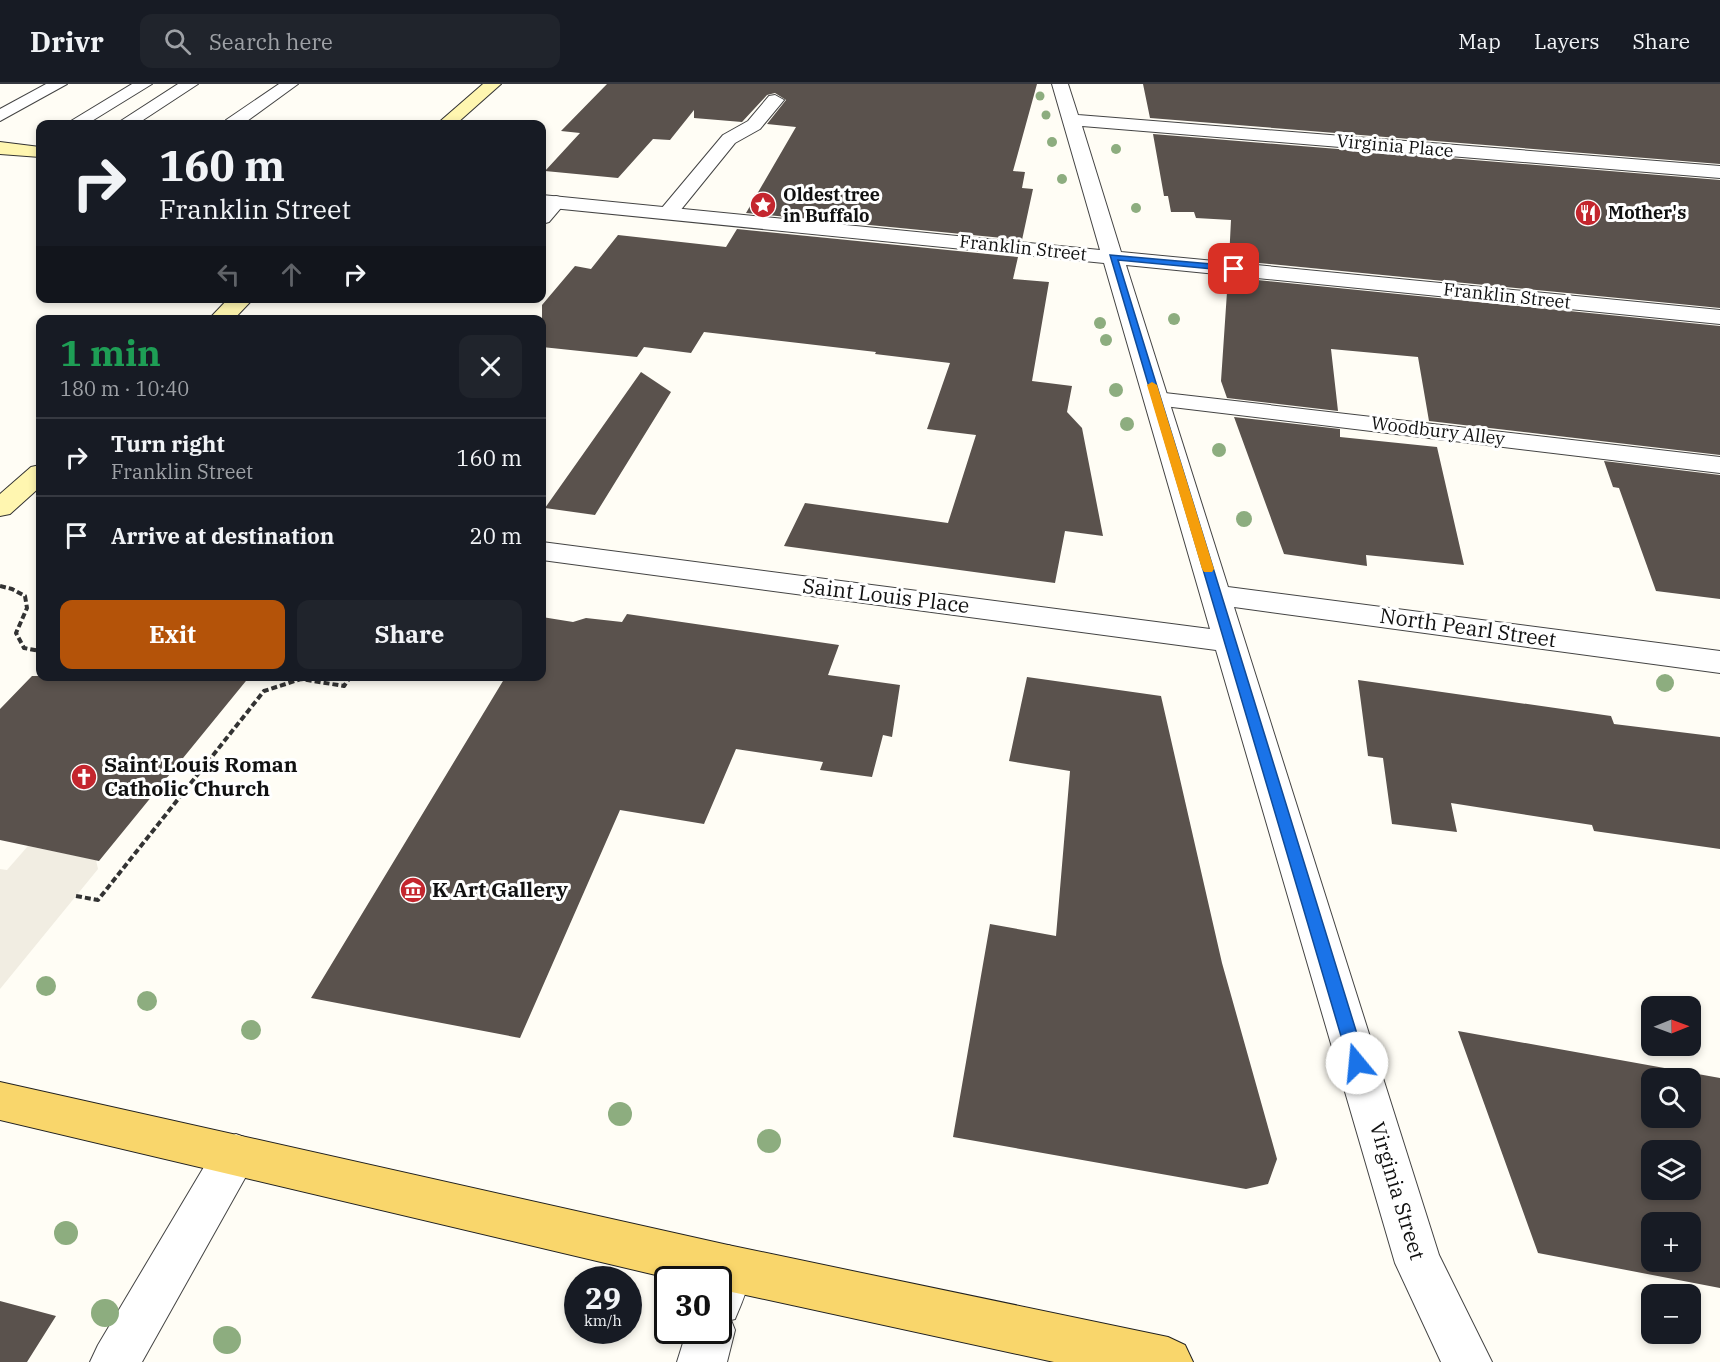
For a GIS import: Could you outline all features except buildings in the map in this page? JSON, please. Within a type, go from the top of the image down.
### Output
[{"type":"main road","points":[[451,120],[493,84]]},
{"type":"main road","points":[[0,148],[36,149]]},
{"type":"main road","points":[[224,315],[238,303]]},
{"type":"main road","points":[[0,508],[36,476]]},
{"type":"main road","points":[[0,1101],[236,1155],[654,1267]]},
{"type":"main road","points":[[732,1287],[1168,1362]]},
{"type":"street","points":[[0,116],[59,84]]},
{"type":"street","points":[[82,120],[144,84]]},
{"type":"street","points":[[132,120],[190,84]]},
{"type":"street","points":[[238,120],[290,84]]},
{"type":"street","name":"Virginia Street","points":[[1060,84],[1418,1263],[1467,1362]]},
{"type":"street","points":[[668,213],[729,139],[754,125],[775,100]]},
{"type":"street","name":"Virginia Place","points":[[1071,120],[1720,172]]},
{"type":"street","name":"Franklin Street","points":[[549,201],[1720,317]]},
{"type":"street","name":"Woodbury Alley","points":[[1156,399],[1720,465]]},
{"type":"street","name":"Saint Louis Place","points":[[546,552],[1230,642]]},
{"type":"street","name":"North Pearl Street","points":[[1216,595],[1720,662]]},
{"type":"street","points":[[115,1362],[236,1155]]},
{"type":"street","points":[[702,1362],[707,1344]]},
{"type":"path","points":[[0,586],[18,589],[27,598],[28,608],[16,633],[24,648],[36,650]]},
{"type":"path","points":[[76,896],[98,900],[264,691],[295,681]]},
{"type":"path","points":[[313,681],[344,686],[348,681]]},
{"type":"shaded area","points":[[28,846],[96,860],[98,869],[0,989],[0,869],[7,870]]},
{"type":"slow traffic","points":[[1152,385],[1208,569]]},
{"type":"place","name":"Oldest tree in Buffalo","points":[[763,205]]},
{"type":"place","name":"Mother's","points":[[1588,213]]},
{"type":"place","name":"Saint Louis Roman Catholic Church","points":[[84,777]]},
{"type":"place","name":"K Art Gallery","points":[[413,890]]},
{"type":"route","points":[[1234,269],[1113,257],[1357,1063]]}]
